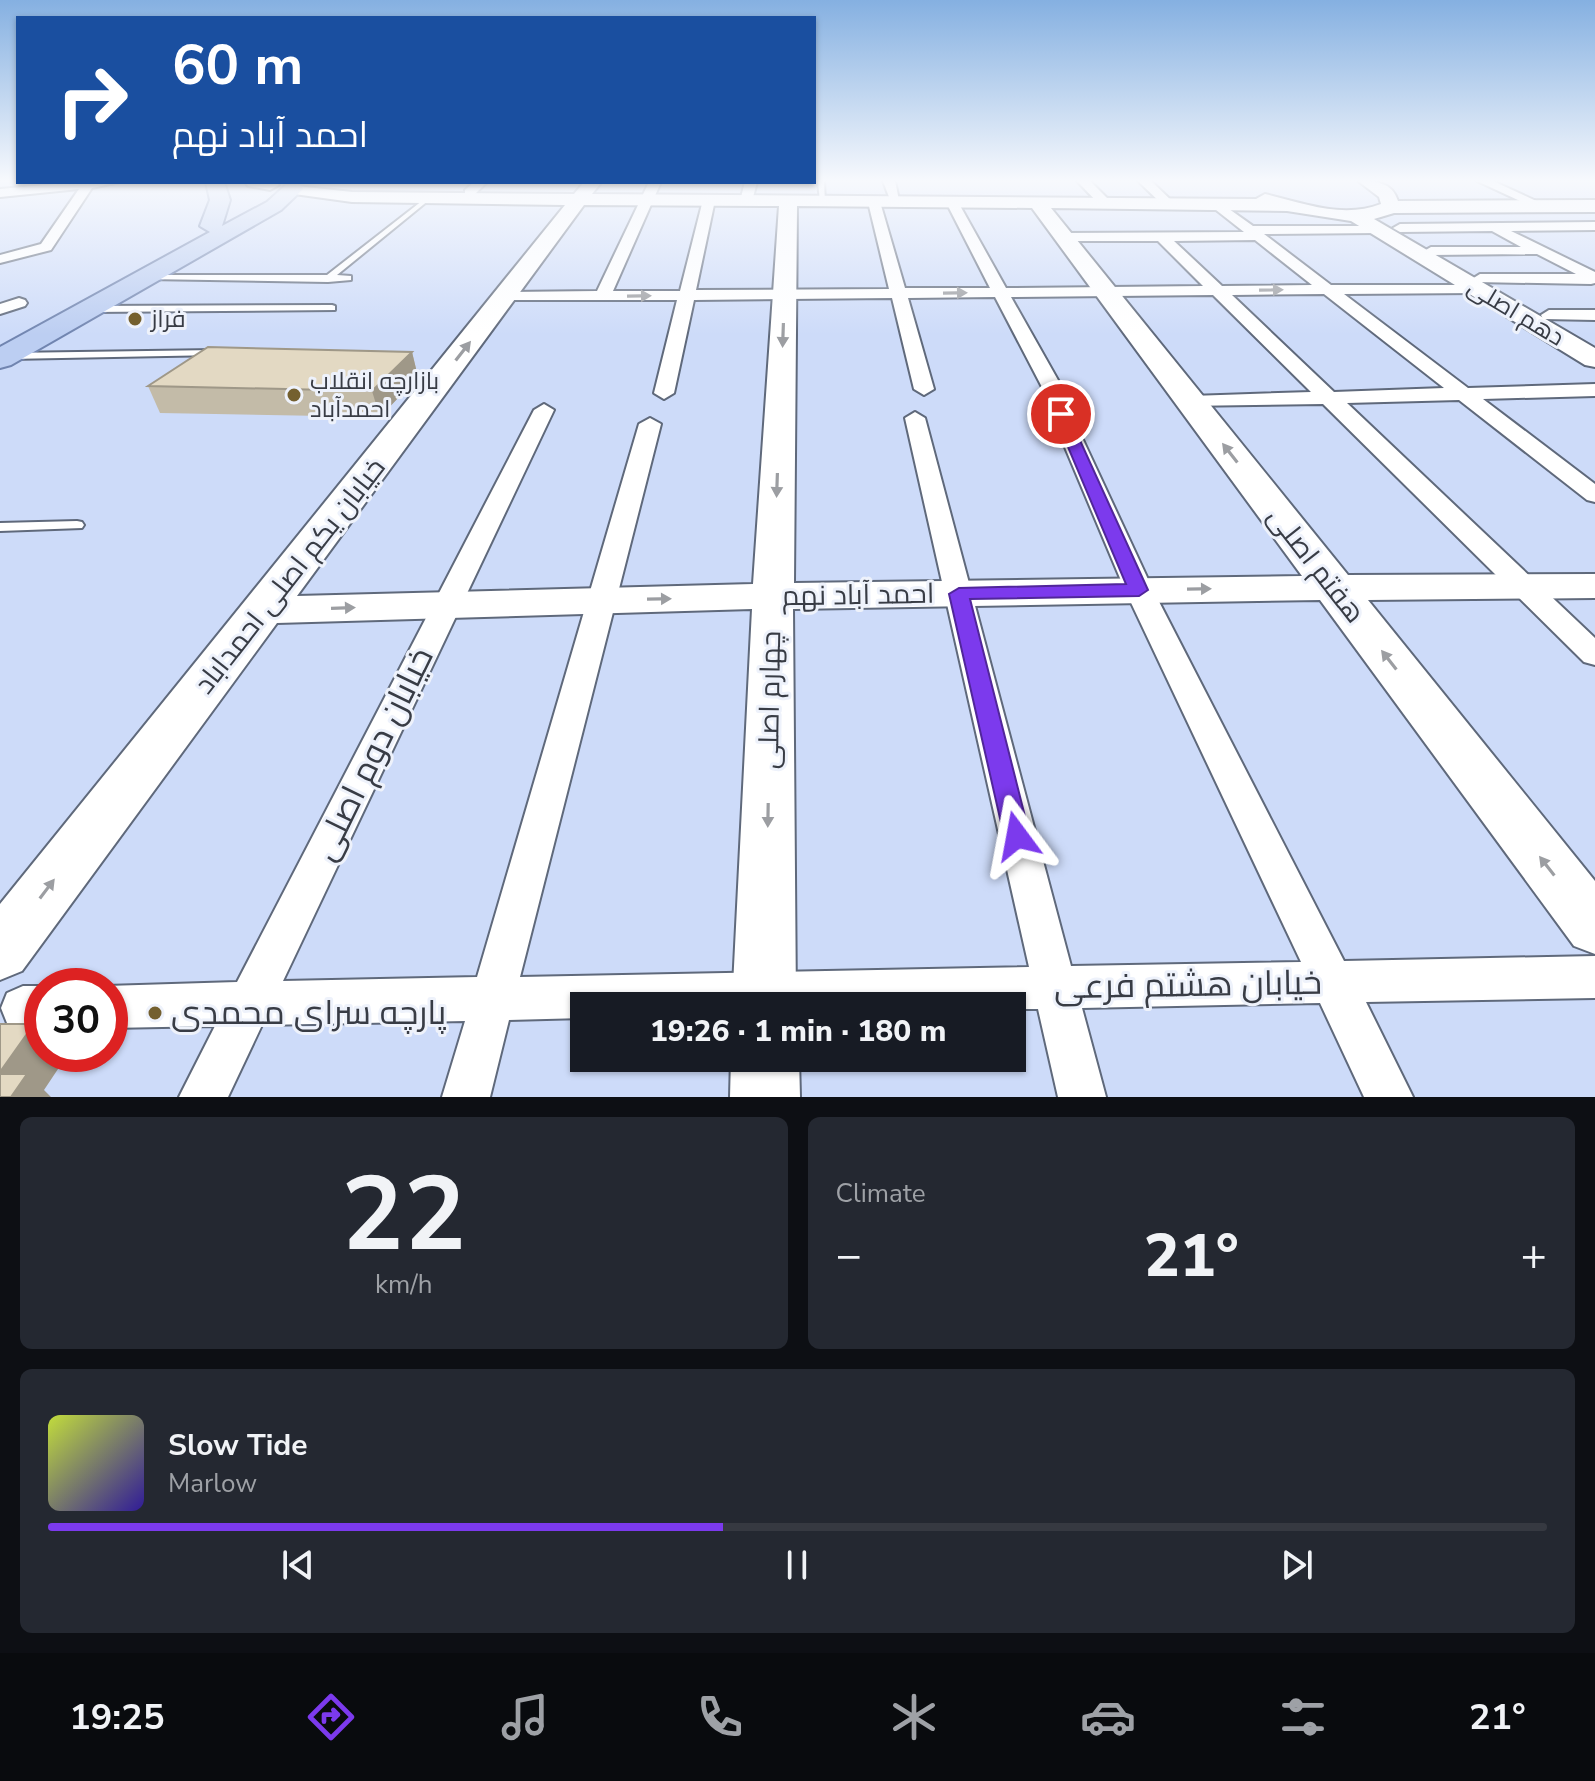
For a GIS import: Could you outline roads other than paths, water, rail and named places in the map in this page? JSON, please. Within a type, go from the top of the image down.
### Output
[{"type":"main road","points":[[2,351],[201,232]]},
{"type":"main road","points":[[89,300],[140,280],[210,232]]},
{"type":"street","points":[[0,259],[46,247],[56,232]]},
{"type":"street","name":"خیابان یکم اصلی احمداباد","points":[[0,951],[555,232]]},
{"type":"street","points":[[603,296],[632,232]]},
{"type":"street","points":[[664,393],[702,232]]},
{"type":"street","name":"چهارم اصلی","points":[[764,992],[773,597],[787,232]]},
{"type":"street","points":[[882,232],[898,293],[959,594],[1082,1097]]},
{"type":"street","points":[[968,232],[1057,402],[1139,590],[1389,1097]]},
{"type":"street","name":"هفتم اصلی","points":[[1057,232],[1595,927]]},
{"type":"street","points":[[1063,237],[1276,232]]},
{"type":"street","name":"دهم اصلی","points":[[1395,232],[1595,359]]},
{"type":"street","points":[[1503,232],[1595,278]]},
{"type":"street","points":[[1254,233],[1595,495]]},
{"type":"street","points":[[1161,236],[1595,655]]},
{"type":"street","points":[[1431,251],[1541,251]]},
{"type":"street","points":[[505,297],[1327,289],[1595,278]]},
{"type":"street","points":[[0,309],[19,303]]},
{"type":"street","points":[[1549,315],[1595,315]]},
{"type":"street","points":[[1191,402],[1595,390]]},
{"type":"street","name":"خیابان دوم اصلی","points":[[203,1097],[544,410]]},
{"type":"street","points":[[466,1097],[650,424]]},
{"type":"street","name":"احمد آباد نهم","points":[[265,610],[1139,590],[1595,586]]},
{"type":"street","name":"خیابان هشتم فرعی","points":[[933,992],[1595,977]]},
{"type":"street","name":"خیابان هشتم فرعی","points":[[128,1006],[570,998]]},
{"type":"street","points":[[765,1072],[765,1097]]},
{"type":"lane","points":[[328,279],[386,232]]},
{"type":"lane","points":[[140,280],[348,278]]},
{"type":"lane","points":[[89,300],[332,308]]},
{"type":"lane","points":[[2,351],[222,352]]},
{"type":"lane","points":[[0,527],[77,525]]},
{"type":"place","name":"فراز","points":[[135,319]]},
{"type":"place","name":"بازارچه انقلاب احمدآباد","points":[[294,395]]},
{"type":"place","name":"پارچه سرای محمدی","points":[[155,1013]]}]
